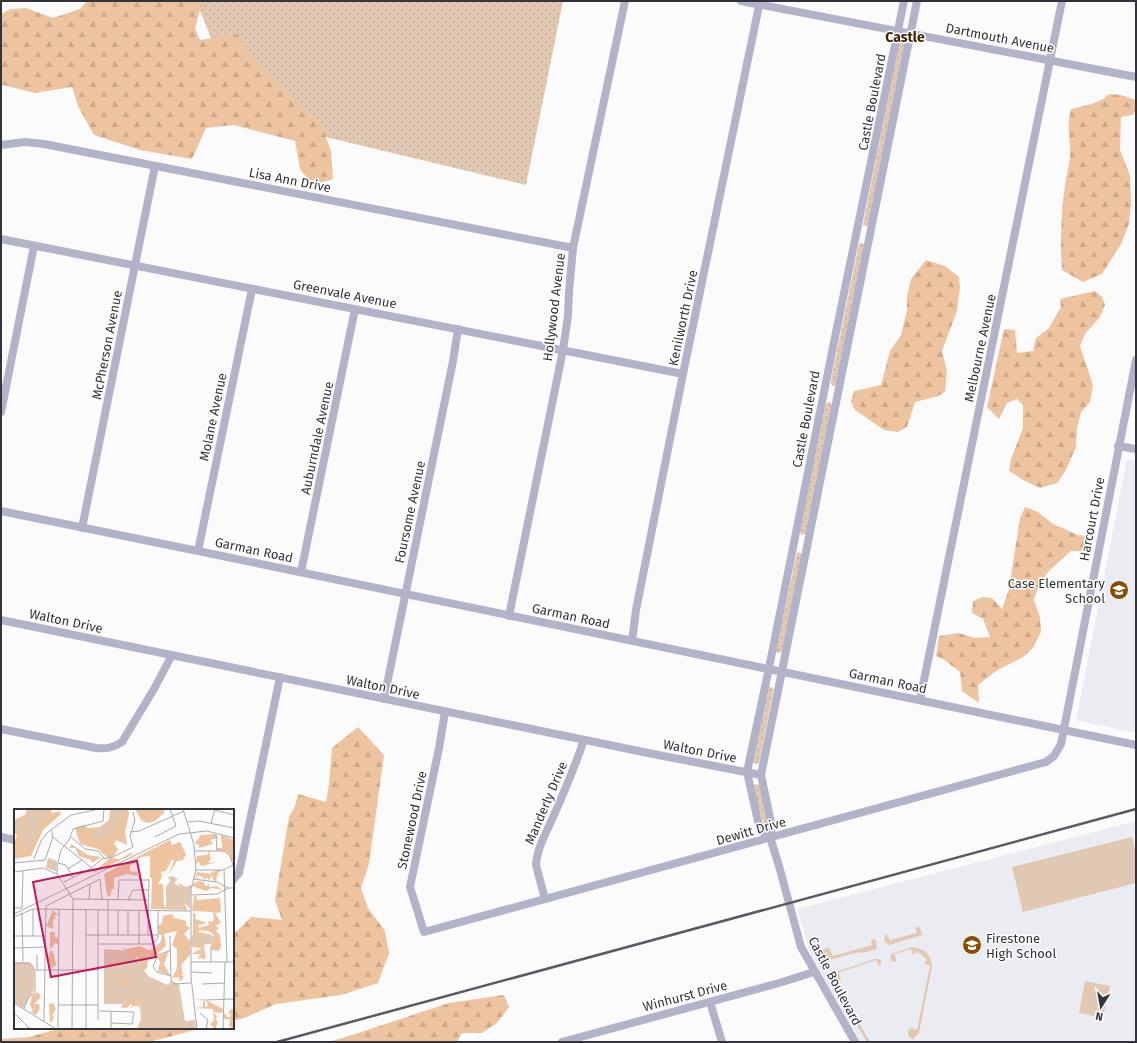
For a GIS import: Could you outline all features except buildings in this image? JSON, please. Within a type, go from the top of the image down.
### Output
[{"type":"street","name":"Hollywood Avenue","points":[[509,616],[563,350],[568,316],[573,248],[625,1]]},
{"type":"street","name":"Dartmouth Avenue","points":[[741,1],[760,3],[1136,77]]},
{"type":"street","name":"Castle Boulevard","points":[[770,837],[760,830],[747,772],[904,1]]},
{"type":"street","name":"Castle Boulevard","points":[[855,1042],[800,947],[770,837],[772,827],[761,775],[917,1]]},
{"type":"street","name":"Melbourne Avenue","points":[[920,700],[1062,1]]},
{"type":"street","name":"Kenilworth Drive","points":[[632,641],[636,610],[760,3]]},
{"type":"street","name":"Lisa Ann Drive","points":[[1,145],[32,142],[573,248]]},
{"type":"street","name":"McPherson Avenue","points":[[82,528],[155,166]]},
{"type":"street","points":[[857,235],[869,238]]},
{"type":"street","name":"Greenvale Avenue","points":[[1,239],[684,374]]},
{"type":"street","points":[[1,412],[34,246]]},
{"type":"street","name":"Molane Avenue","points":[[198,551],[252,289]]},
{"type":"street","name":"Auburndale Avenue","points":[[301,572],[355,309]]},
{"type":"street","name":"Foursome Avenue","points":[[384,699],[453,361],[458,329]]},
{"type":"street","name":"Harcourt Drive","points":[[1064,730],[1118,446],[1136,360]]},
{"type":"street","points":[[824,393],[838,396]]},
{"type":"street","points":[[1118,446],[1136,449]]},
{"type":"street","name":"Garman Road","points":[[1,511],[746,665],[769,668],[1136,745]]},
{"type":"street","points":[[794,545],[806,548]]},
{"type":"street","name":"Walton Drive","points":[[1,620],[445,712],[761,775]]},
{"type":"street","points":[[1,729],[96,748],[107,749],[114,747],[122,742],[154,689],[172,655]]},
{"type":"street","points":[[234,879],[239,873],[280,677]]},
{"type":"street","name":"Stonewood Drive","points":[[424,932],[410,887],[445,712]]},
{"type":"street","name":"Dewitt Drive","points":[[424,932],[1046,762],[1054,756],[1061,744],[1064,730]]},
{"type":"street","name":"Manderly Drive","points":[[545,899],[536,860],[575,766],[584,740]]},
{"type":"street","points":[[1,837],[14,840]]},
{"type":"street","name":"Winhurst Drive","points":[[562,1042],[814,972]]},
{"type":"street","points":[[710,1002],[722,1042]]},
{"type":"shaded area","points":[[196,1],[563,1],[526,185],[243,117]]},
{"type":"shaded area","points":[[901,41],[905,41],[869,224],[867,226],[863,225],[899,43]]},
{"type":"shaded area","points":[[860,243],[863,243],[864,245],[837,382],[835,386],[833,386],[831,384],[831,380]]},
{"type":"shaded area","points":[[830,402],[832,406],[806,534],[802,535],[800,530],[826,404]]},
{"type":"shaded area","name":"Case Elementary School","points":[[1127,459],[1136,461],[1136,733],[1076,720]]},
{"type":"shaded area","points":[[797,552],[801,553],[802,556],[782,652],[779,653],[776,652]]},
{"type":"shaded area","points":[[769,687],[774,689],[759,763],[755,764],[753,762]]},
{"type":"shaded area","points":[[755,784],[760,785],[769,827],[764,825],[753,789]]},
{"type":"shaded area","name":"Firestone High School","points":[[1136,821],[1136,1042],[859,1042],[812,959],[797,909]]},
{"type":"shaded area","points":[[1132,837],[1136,853],[1136,883],[1023,912],[1012,867]]},
{"type":"shaded area","points":[[918,926],[922,935],[889,945],[885,942],[884,938],[887,934],[890,940],[917,933],[915,928]]},
{"type":"shaded area","points":[[871,940],[876,940],[877,949],[821,962],[817,951],[829,948],[833,956],[872,945]]},
{"type":"shaded area","points":[[913,947],[921,949],[929,955],[932,966],[919,1033],[913,1039],[909,1037],[908,1031],[910,1028],[917,1030],[930,966],[925,964],[927,960],[917,951],[913,955],[911,949],[895,954],[896,961],[893,962],[890,958],[891,954]]},
{"type":"shaded area","points":[[879,959],[881,961],[879,966],[876,960],[840,972],[841,979],[835,982],[870,1042],[867,1042],[828,976],[830,974]]},
{"type":"shaded area","points":[[1085,981],[1110,986],[1103,1018],[1079,1013]]},
{"type":"green space","points":[[87,1],[202,1],[195,29],[200,40],[240,34],[244,49],[297,102],[321,123],[331,151],[333,179],[313,185],[300,169],[295,141],[234,125],[206,128],[192,159],[140,150],[94,135],[78,106],[72,87],[35,93],[3,85],[1,86],[1,14],[11,9],[26,8],[53,18],[80,9]]},
{"type":"green space","points":[[1109,94],[1121,95],[1136,100],[1136,109],[1133,115],[1121,117],[1120,150],[1130,175],[1131,202],[1129,224],[1121,244],[1102,274],[1083,282],[1062,270],[1062,217],[1065,182],[1070,157],[1070,115],[1071,109],[1086,106],[1101,100]]},
{"type":"green space","points":[[926,260],[945,266],[959,277],[960,287],[957,311],[942,351],[947,371],[945,392],[938,396],[915,402],[907,427],[898,432],[884,430],[855,410],[851,402],[854,391],[881,385],[890,351],[901,335],[907,310],[907,297],[911,279]]},
{"type":"green space","points":[[1095,291],[1102,297],[1105,305],[1100,317],[1085,334],[1080,346],[1093,385],[1090,402],[1081,412],[1077,429],[1076,447],[1066,470],[1057,483],[1040,488],[1009,471],[1011,459],[1023,428],[1023,405],[1017,399],[1007,403],[999,419],[987,407],[1004,329],[1015,330],[1017,353],[1033,351],[1036,338],[1049,328],[1061,307],[1060,299]]},
{"type":"green space","points":[[1025,507],[1038,512],[1053,524],[1078,535],[1087,536],[1091,543],[1086,551],[1071,551],[1049,571],[1039,584],[1034,600],[1040,617],[1041,632],[1033,648],[1023,657],[996,671],[978,685],[979,703],[962,691],[960,672],[943,659],[936,656],[939,636],[959,633],[975,638],[990,637],[983,619],[972,613],[973,601],[983,597],[992,598],[1002,609],[1009,589],[1020,518]]},
{"type":"green space","points":[[358,727],[384,755],[369,864],[361,888],[368,908],[385,931],[389,953],[378,983],[341,995],[276,1004],[234,1021],[234,933],[251,917],[282,920],[275,900],[289,817],[295,806],[298,794],[326,802],[332,748]]},
{"type":"green space","points":[[504,995],[509,1007],[497,1023],[482,1033],[462,1033],[457,1042],[327,1042],[449,1003]]},
{"type":"green space","points":[[58,1029],[199,1029],[149,1042],[1,1042],[1,1039],[29,1037]]},
{"type":"railway","points":[[277,1042],[1136,809]]},
{"type":"place","name":"Case Elementary School","points":[[1119,590]]},
{"type":"place","name":"Firestone High School","points":[[972,945]]},
{"type":"district","name":"Castle","points":[[905,37]]}]
